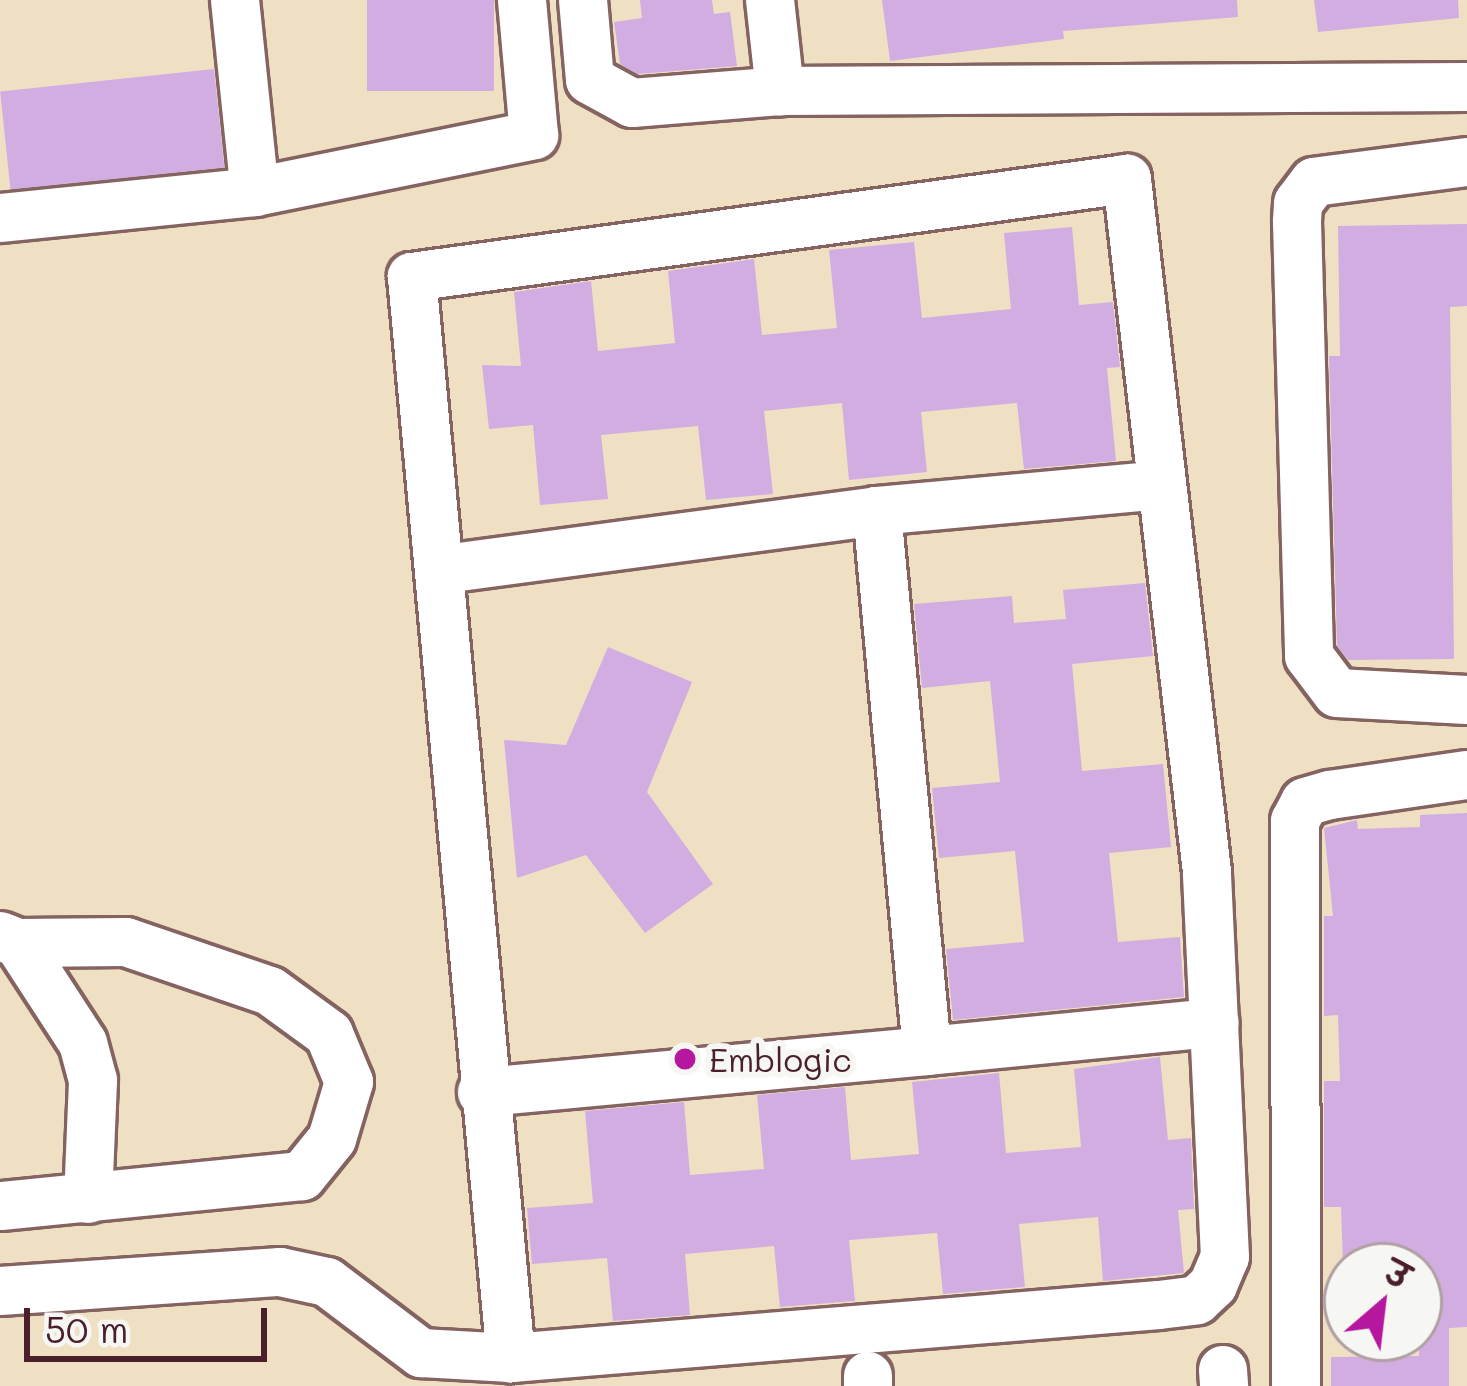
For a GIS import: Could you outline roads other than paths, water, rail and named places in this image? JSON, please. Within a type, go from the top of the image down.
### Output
[{"type":"street","points":[[235,0],[254,192]]},
{"type":"street","points":[[0,218],[254,192],[534,135],[522,0]]},
{"type":"street","points":[[583,0],[590,80],[608,96],[632,103],[780,91],[1467,87]]},
{"type":"street","points":[[770,0],[780,91]]},
{"type":"street","points":[[1467,162],[1314,182],[1298,203],[1297,222],[1310,656],[1337,693],[1467,700]]},
{"type":"street","points":[[0,1291],[280,1272],[326,1282],[421,1353],[511,1358],[1197,1300],[1225,1257],[1207,872],[1127,179],[412,277],[443,568],[482,1092],[511,1358]]},
{"type":"street","points":[[443,568],[877,511],[1162,485]]},
{"type":"street","points":[[877,511],[927,1051]]},
{"type":"street","points":[[1296,1386],[1301,1097],[1295,821],[1305,802],[1330,795],[1467,775]]},
{"type":"street","points":[[9,940],[82,1042],[94,1081],[88,1199]]},
{"type":"street","points":[[0,1206],[302,1176],[322,1157],[344,1115],[343,1060],[308,1016],[209,967],[126,941],[9,940]]},
{"type":"street","points":[[482,1092],[1215,1023]]},
{"type":"place","name":"Emblogic","points":[[685,1059]]}]
